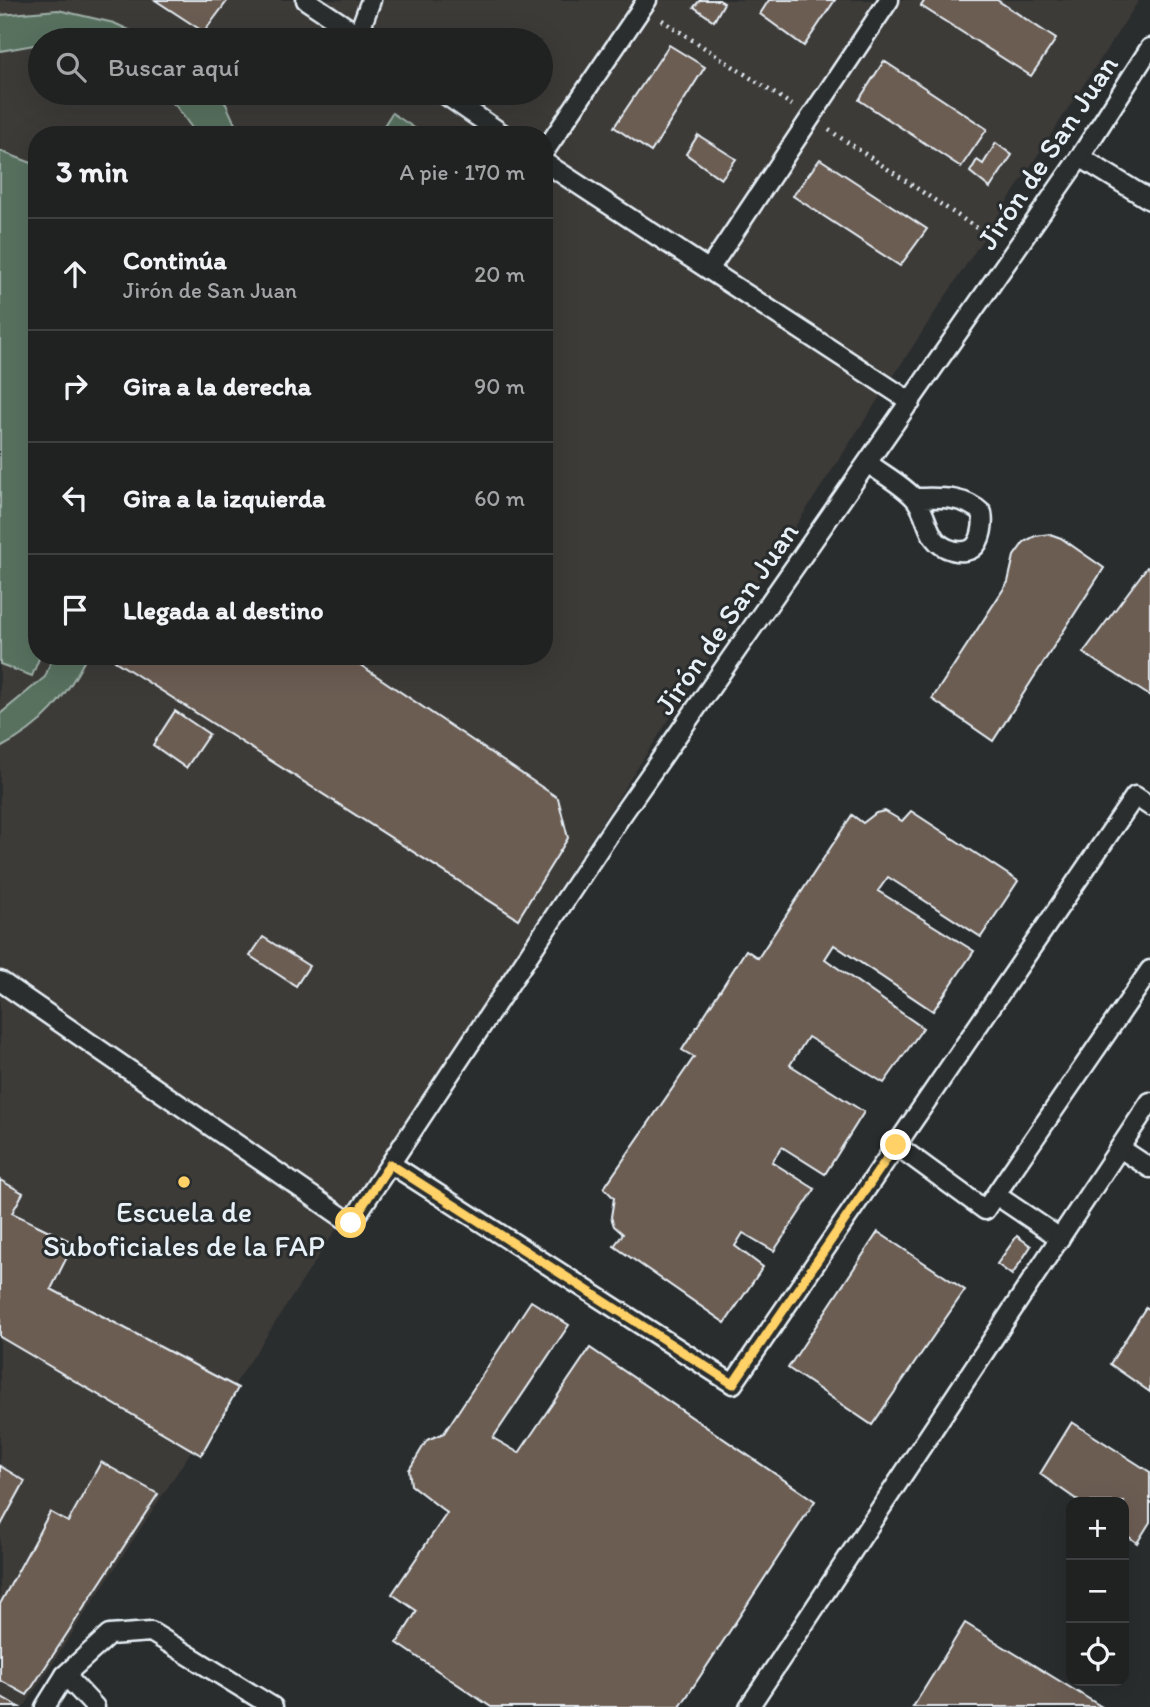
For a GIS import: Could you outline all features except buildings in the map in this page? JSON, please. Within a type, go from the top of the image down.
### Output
[{"type":"lane","points":[[306,0],[347,28]]},
{"type":"lane","points":[[365,28],[372,0]]},
{"type":"lane","points":[[553,139],[647,0]]},
{"type":"lane","points":[[710,268],[889,0]]},
{"type":"lane","name":"Jirón de San Juan","points":[[0,981],[351,1223],[617,822],[1080,157],[1150,48]]},
{"type":"lane","points":[[460,105],[491,126]]},
{"type":"lane","points":[[1080,157],[1150,200]]},
{"type":"lane","points":[[553,168],[911,402]]},
{"type":"lane","points":[[868,463],[915,498]]},
{"type":"lane","points":[[390,1164],[733,1384],[1135,796],[1150,806]]},
{"type":"lane","points":[[896,1145],[985,1210],[1150,970]]},
{"type":"lane","points":[[749,1707],[1150,1102]]},
{"type":"lane","points":[[1120,1147],[1150,1168]]},
{"type":"lane","points":[[996,1195],[1059,1238]]},
{"type":"lane","points":[[45,1707],[65,1675],[109,1635],[151,1632],[273,1707]]},
{"type":"lane","points":[[65,1675],[95,1707]]},
{"type":"shaded area","name":"Escuela de Suboficiales de la FAP","points":[[0,0],[1139,0],[24,1707],[0,1707]]},
{"type":"green space","points":[[58,10],[125,28],[28,28],[28,46],[0,51],[0,15]]},
{"type":"green space","points":[[226,105],[236,126],[190,126],[176,106]]},
{"type":"green space","points":[[392,113],[412,126],[384,126]]},
{"type":"green space","points":[[0,151],[28,162],[28,665],[36,665],[32,676],[0,664]]},
{"type":"green space","points":[[50,665],[82,665],[61,698],[41,721],[0,748],[0,714],[45,677]]},
{"type":"place","name":"Escuela de Suboficiales de la FAP","points":[[184,1182]]},
{"type":"route","points":[[351,1223],[390,1164],[733,1384],[896,1145]]}]
